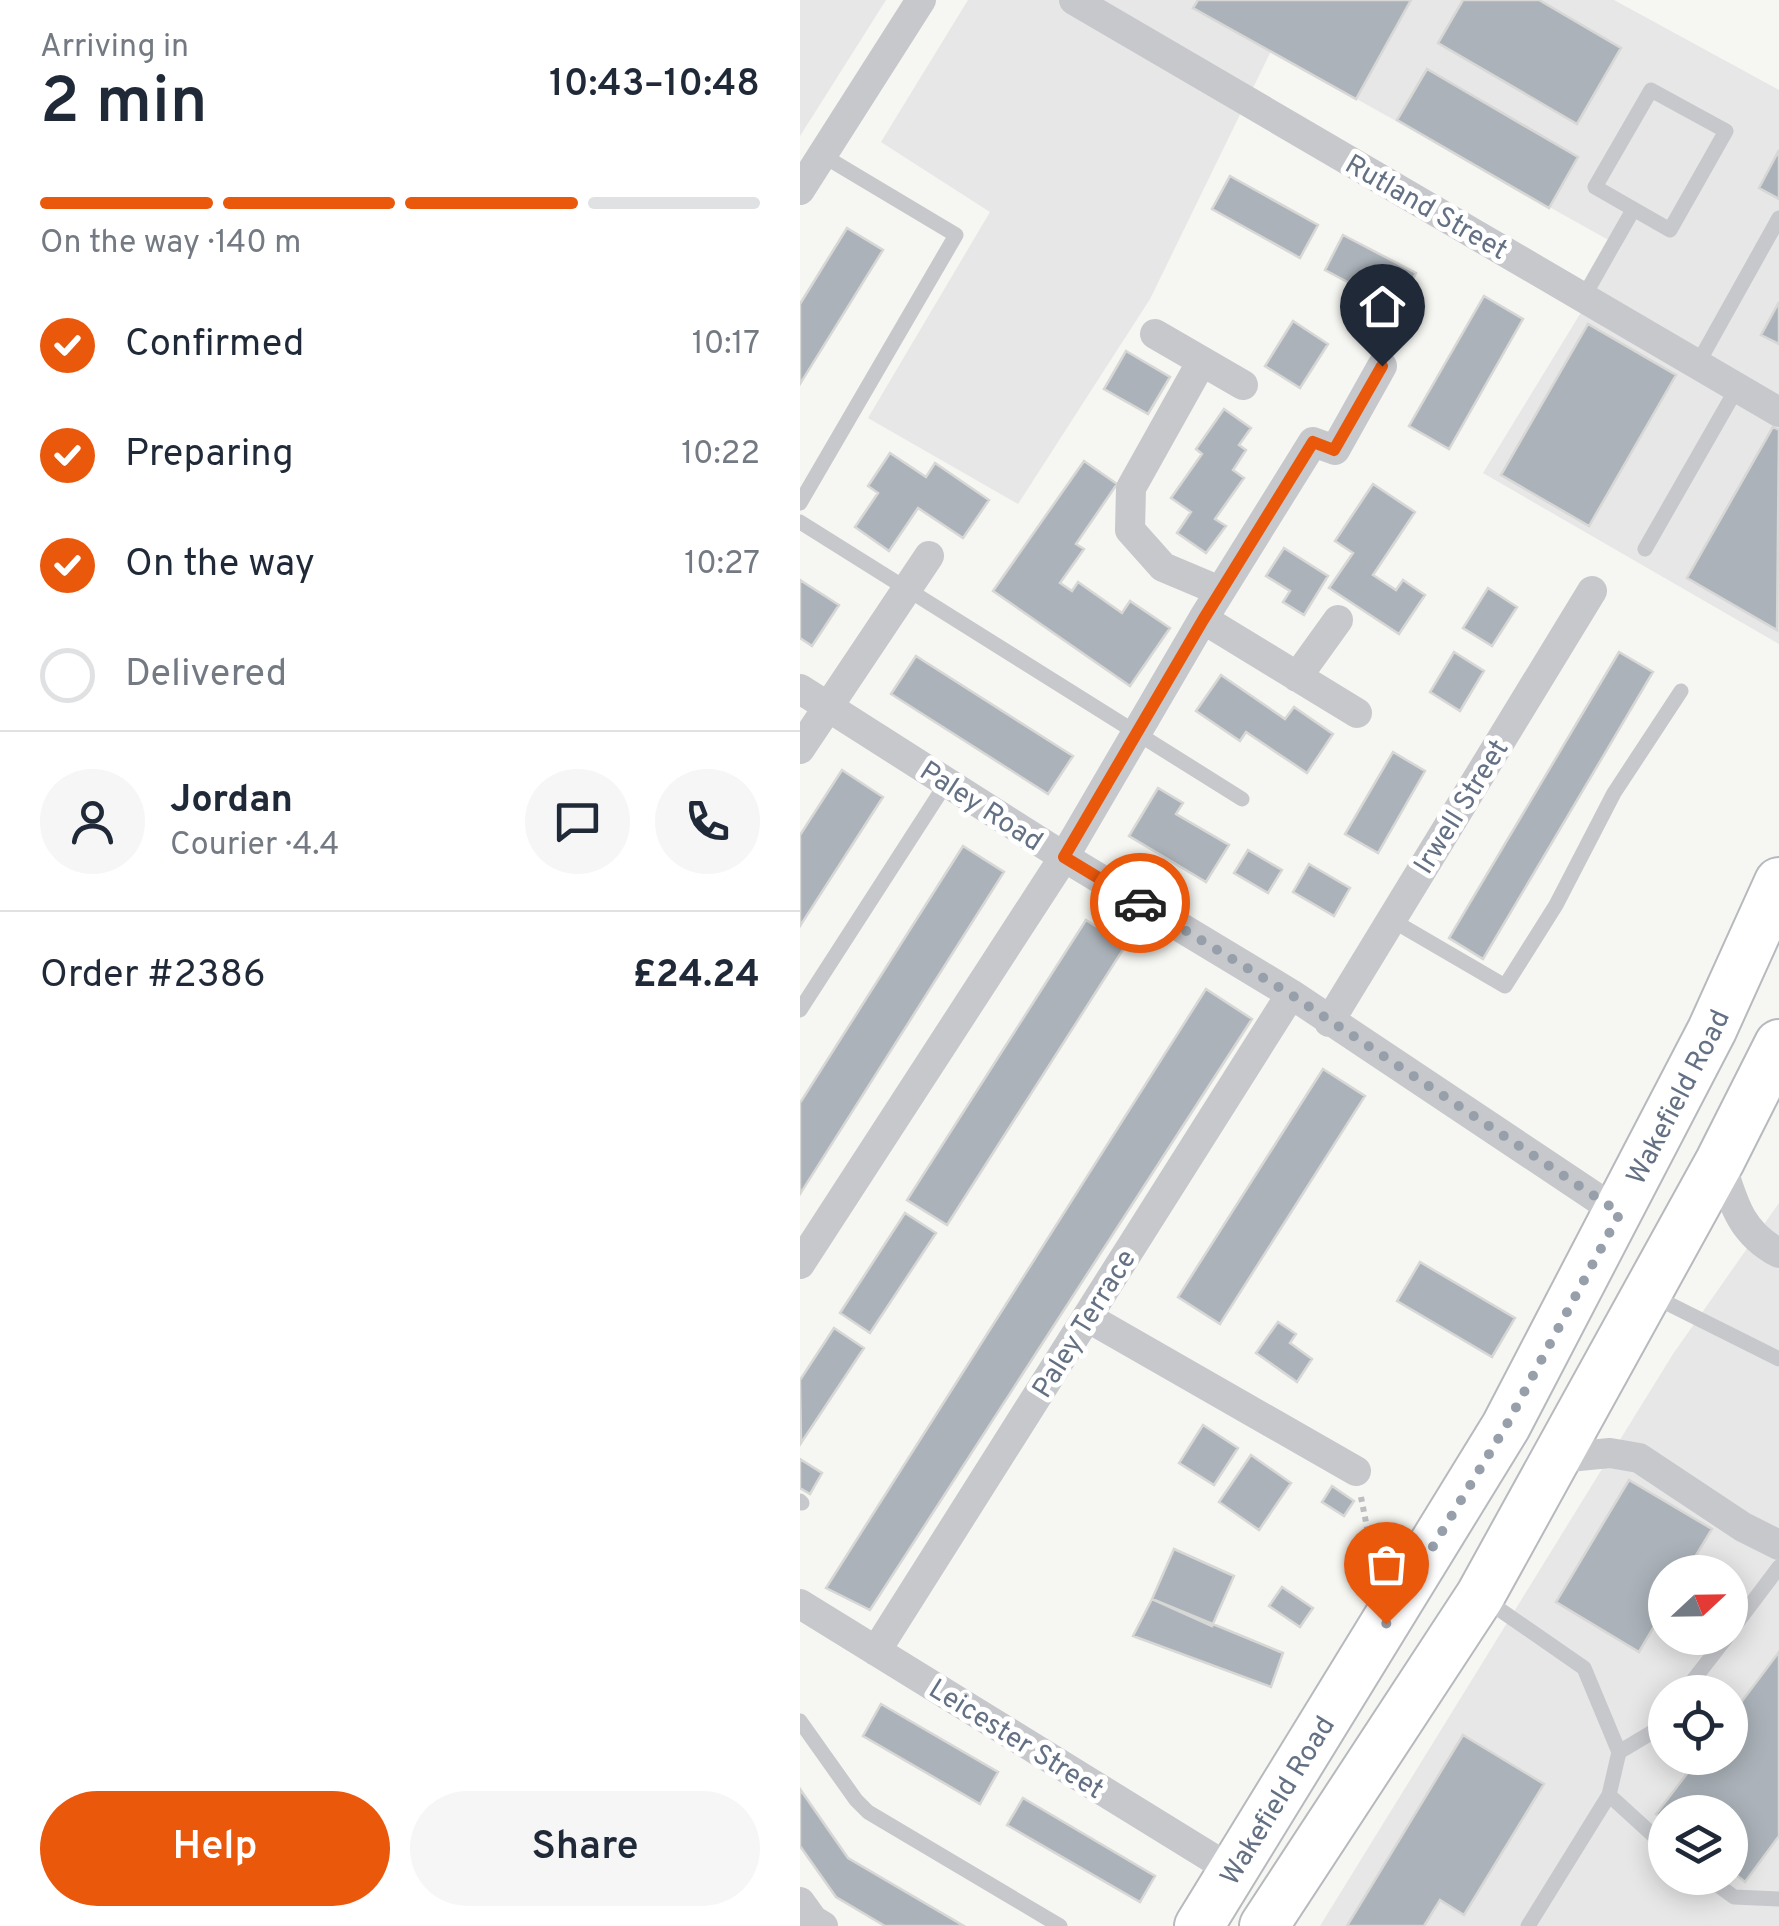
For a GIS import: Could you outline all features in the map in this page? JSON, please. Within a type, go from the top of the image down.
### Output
[{"type":"main road","name":"Wakefield Road","points":[[1199,1926],[1506,1426],[1712,1030],[1779,882]]},
{"type":"main road","name":"Wakefield Road","points":[[1264,1926],[1480,1596],[1720,1161],[1779,1044]]},
{"type":"street","points":[[800,190],[921,0]]},
{"type":"street","name":"Rutland Street","points":[[1074,0],[1779,412]]},
{"type":"street","points":[[1155,334],[1243,385]]},
{"type":"street","points":[[1202,361],[1132,488],[1130,530],[1163,567],[1220,591]]},
{"type":"street","points":[[800,1264],[1064,857],[1220,591],[1313,442],[1334,450],[1382,366]]},
{"type":"street","points":[[800,750],[929,556]]},
{"type":"street","name":"Irwell Street","points":[[1329,1022],[1592,592]]},
{"type":"street","points":[[1203,620],[1357,713]]},
{"type":"street","points":[[1297,677],[1338,620]]},
{"type":"street","name":"Paley Road","points":[[800,689],[1064,857],[1290,994],[1620,1213]]},
{"type":"street","name":"Paley Terrace","points":[[876,1651],[1290,994]]},
{"type":"street","points":[[1720,1161],[1738,1215],[1762,1244],[1779,1253]]},
{"type":"street","points":[[1087,1317],[1356,1472]]},
{"type":"street","points":[[1558,1458],[1610,1453],[1639,1458],[1743,1527],[1779,1545]]},
{"type":"street","name":"Leicester Street","points":[[800,1604],[1234,1871]]},
{"type":"lane","points":[[1651,90],[1726,130],[1670,230],[1632,210],[1595,187],[1651,90]]},
{"type":"lane","points":[[800,503],[956,235],[822,154]]},
{"type":"lane","points":[[1583,298],[1632,210]]},
{"type":"lane","points":[[1698,365],[1779,218]]},
{"type":"lane","points":[[1645,549],[1737,388]]},
{"type":"lane","points":[[800,522],[1242,799]]},
{"type":"lane","points":[[1390,919],[1505,986],[1556,905],[1614,793],[1680,690]]},
{"type":"lane","points":[[800,1010],[947,782]]},
{"type":"lane","points":[[1648,1293],[1779,1360]]},
{"type":"lane","points":[[1748,1608],[1779,1566]]},
{"type":"lane","points":[[1480,1596],[1584,1668],[1618,1752],[1610,1795],[1528,1926]]},
{"type":"lane","points":[[1697,1675],[1713,1655]]},
{"type":"lane","points":[[800,1722],[868,1812],[1060,1926]]},
{"type":"lane","points":[[1618,1752],[1648,1735]]},
{"type":"lane","points":[[1610,1795],[1648,1830]]},
{"type":"lane","points":[[1731,1895],[1779,1899]]},
{"type":"path","points":[[1356,1472],[1375,1567]]},
{"type":"shaded area","points":[[800,0],[886,0],[800,136]]},
{"type":"shaded area","points":[[968,0],[1614,0],[1779,90],[1779,644],[1483,473],[1621,247],[1271,51],[1150,299],[1018,504],[868,418],[990,212],[881,142]]},
{"type":"shaded area","points":[[1779,1203],[1779,1926],[1320,1926],[1673,1354]]},
{"type":"building","points":[[1198,0],[1411,0],[1356,99],[1193,8]]},
{"type":"building","points":[[1463,0],[1539,0],[1621,48],[1577,124],[1438,43]]},
{"type":"building","points":[[1427,69],[1578,157],[1549,208],[1397,120]]},
{"type":"building","points":[[1779,150],[1779,199],[1759,188]]},
{"type":"building","points":[[1230,176],[1318,225],[1300,258],[1212,209]]},
{"type":"building","points":[[847,228],[883,250],[800,384],[800,304]]},
{"type":"building","points":[[1343,235],[1416,273],[1398,309],[1325,270]]},
{"type":"building","points":[[1484,296],[1523,319],[1449,449],[1409,426]]},
{"type":"building","points":[[1779,302],[1779,344],[1761,335]]},
{"type":"building","points":[[1293,321],[1328,344],[1300,388],[1265,366]]},
{"type":"building","points":[[1588,324],[1676,375],[1589,526],[1501,475]]},
{"type":"building","points":[[1126,351],[1170,377],[1148,414],[1104,389]]},
{"type":"building","points":[[1224,409],[1251,428],[1239,445],[1246,450],[1233,470],[1244,478],[1215,519],[1226,526],[1206,553],[1177,533],[1191,512],[1171,498],[1202,454],[1196,449]]},
{"type":"building","points":[[1773,427],[1779,430],[1777,630],[1687,578]]},
{"type":"building","points":[[890,453],[926,477],[935,463],[989,500],[963,538],[918,508],[889,551],[855,527],[878,493],[868,486]]},
{"type":"building","points":[[1084,461],[1117,484],[1076,544],[1084,549],[1060,583],[1072,591],[1078,582],[1122,613],[1130,601],[1170,628],[1130,686],[993,591]]},
{"type":"building","points":[[1373,484],[1415,512],[1373,575],[1396,590],[1403,580],[1425,595],[1399,634],[1329,588],[1353,553],[1335,541]]},
{"type":"building","points":[[1284,548],[1328,576],[1304,615],[1283,602],[1290,591],[1266,576]]},
{"type":"building","points":[[800,580],[839,605],[812,646],[800,638]]},
{"type":"building","points":[[1488,588],[1517,607],[1492,646],[1463,628]]},
{"type":"building","points":[[1454,652],[1484,671],[1460,711],[1430,692]]},
{"type":"building","points":[[1619,652],[1653,672],[1483,959],[1449,938]]},
{"type":"building","points":[[916,656],[1073,756],[1048,794],[891,694]]},
{"type":"building","points":[[1221,675],[1285,719],[1294,707],[1333,734],[1307,773],[1246,732],[1240,741],[1196,711]]},
{"type":"building","points":[[1393,752],[1425,771],[1378,853],[1345,834]]},
{"type":"building","points":[[842,770],[883,797],[800,926],[800,835]]},
{"type":"building","points":[[1158,788],[1183,803],[1176,814],[1229,845],[1206,882],[1129,836]]},
{"type":"building","points":[[963,846],[1004,872],[800,1194],[800,1103]]},
{"type":"building","points":[[1248,850],[1282,870],[1268,893],[1234,873]]},
{"type":"building","points":[[1309,864],[1350,888],[1334,916],[1293,892]]},
{"type":"building","points":[[1086,920],[1126,945],[947,1225],[907,1200]]},
{"type":"building","points":[[1206,989],[1252,1019],[870,1610],[826,1588]]},
{"type":"building","points":[[1323,1069],[1365,1096],[1220,1324],[1178,1297]]},
{"type":"building","points":[[905,1213],[936,1233],[870,1333],[840,1313]]},
{"type":"building","points":[[1420,1262],[1515,1318],[1492,1357],[1397,1301]]},
{"type":"building","points":[[1278,1322],[1296,1334],[1290,1343],[1312,1359],[1297,1382],[1256,1353]]},
{"type":"building","points":[[834,1328],[864,1348],[801,1443],[800,1380]]},
{"type":"building","points":[[1203,1425],[1238,1448],[1214,1485],[1179,1463]]},
{"type":"building","points":[[1251,1455],[1291,1483],[1259,1530],[1219,1502]]},
{"type":"building","points":[[800,1459],[822,1473],[810,1494],[800,1488]]},
{"type":"building","points":[[1629,1480],[1712,1529],[1696,1555],[1648,1555],[1648,1637],[1639,1652],[1556,1602]]},
{"type":"building","points":[[1332,1486],[1354,1501],[1344,1516],[1322,1502]]},
{"type":"building","points":[[1174,1549],[1234,1576],[1212,1626],[1152,1599]]},
{"type":"building","points":[[1282,1587],[1313,1608],[1300,1627],[1269,1606]]},
{"type":"building","points":[[1152,1599],[1283,1653],[1271,1687],[1133,1636]]},
{"type":"building","points":[[1779,1652],[1779,1836],[1748,1878],[1748,1795],[1671,1795],[1686,1775],[1748,1775],[1748,1693]]},
{"type":"building","points":[[881,1704],[998,1772],[980,1804],[863,1736]]},
{"type":"building","points":[[1463,1735],[1544,1784],[1464,1915],[1440,1900],[1424,1926],[1347,1926]]},
{"type":"building","points":[[800,1789],[848,1858],[964,1926],[885,1926],[836,1897],[800,1846]]},
{"type":"building","points":[[1023,1798],[1155,1876],[1140,1902],[1007,1825]]},
{"type":"way so far","points":[[1140,903],[1290,994],[1620,1213],[1506,1426],[1386,1624]]},
{"type":"route","points":[[1140,903],[1064,857],[1313,442],[1334,450],[1382,366]]}]
